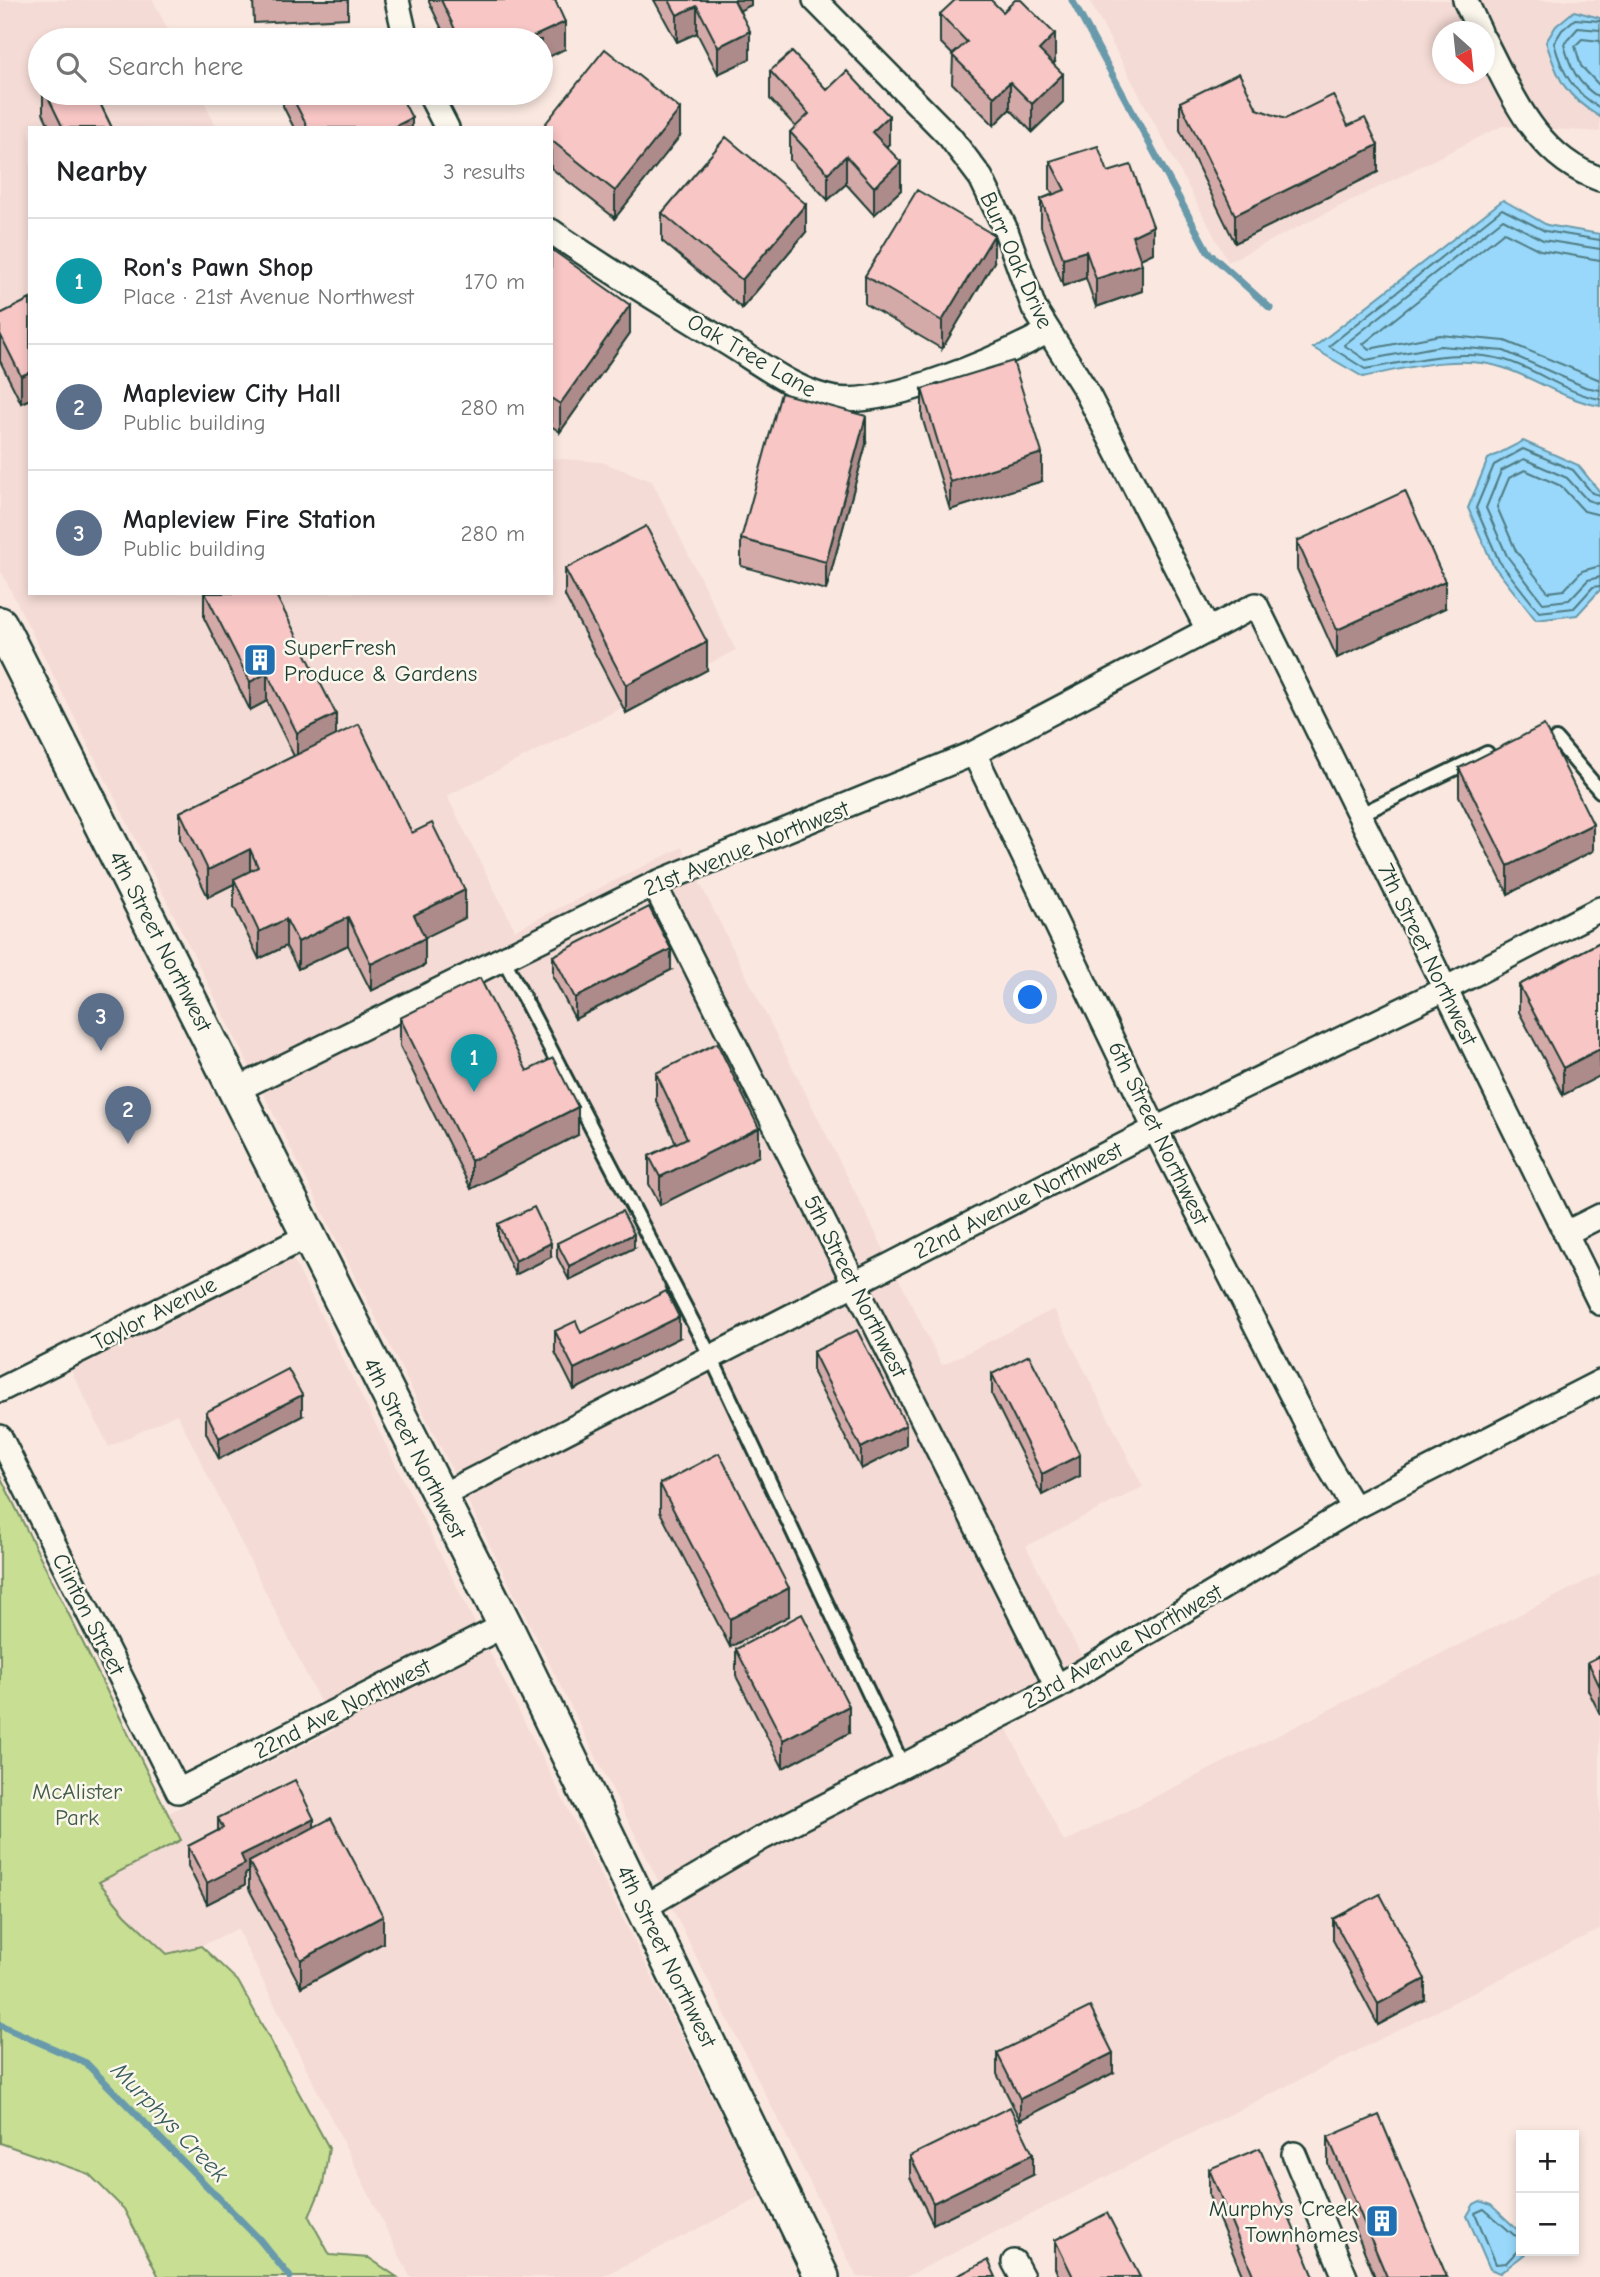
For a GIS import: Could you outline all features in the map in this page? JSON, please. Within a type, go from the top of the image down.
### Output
[{"type":"street","points":[[397,0],[403,28]]},
{"type":"street","name":"Burr Oak Drive","points":[[815,0],[969,160],[994,201],[1026,289],[1047,332],[1085,389],[1208,630]]},
{"type":"street","points":[[1465,0],[1475,21]]},
{"type":"street","points":[[1495,60],[1539,139],[1565,163],[1600,179]]},
{"type":"street","points":[[435,105],[446,126]]},
{"type":"street","name":"Oak Tree Lane","points":[[553,232],[789,381],[836,399],[860,400],[888,394],[1001,357],[1047,332]]},
{"type":"street","name":"21st Avenue Northwest","points":[[236,1090],[654,884],[974,753],[1256,605]]},
{"type":"street","name":"7th Street Northwest","points":[[1256,605],[1600,1303]]},
{"type":"street","name":"4th Street Northwest","points":[[0,624],[505,1625],[822,2277]]},
{"type":"street","name":"6th Street Northwest","points":[[974,753],[1156,1129],[1325,1460],[1354,1508]]},
{"type":"street","name":"5th Street Northwest","points":[[654,884],[1057,1687]]},
{"type":"street","name":"22nd Avenue Northwest","points":[[439,1497],[1156,1129],[1445,989],[1600,909]]},
{"type":"street","points":[[1566,1233],[1600,1216]]},
{"type":"street","name":"Taylor Avenue","points":[[0,1390],[309,1236]]},
{"type":"street","name":"23rd Avenue Northwest","points":[[643,1908],[762,1838],[1057,1687],[1354,1508],[1600,1382]]},
{"type":"street","name":"Clinton Street","points":[[0,1437],[178,1791]]},
{"type":"street","name":"22nd Ave Northwest","points":[[178,1791],[505,1625]]},
{"type":"street","points":[[1294,2154],[1346,2277]]},
{"type":"lane","points":[[1556,739],[1600,791]]},
{"type":"lane","points":[[1359,815],[1487,753]]},
{"type":"lane","points":[[503,958],[711,1357],[903,1766]]},
{"type":"shaded area","points":[[0,0],[153,0],[167,28],[28,28],[28,105],[206,105],[216,126],[28,126],[28,595],[553,595],[553,458],[602,462],[652,481],[736,650],[447,796],[515,930],[682,847],[942,1365],[1054,1309],[1143,1487],[1026,1546],[1085,1663],[997,1709],[1064,1842],[1600,1574],[1600,1929],[906,2277],[857,2277],[0,569]]},
{"type":"shaded area","points":[[1089,0],[1600,0],[1600,132],[1502,126],[1228,262]]},
{"type":"shaded area","points":[[280,1233],[762,2197],[602,2277],[410,2277],[237,1929],[201,1946],[167,1954],[125,1914],[99,1882],[181,1840],[168,1813],[334,1730],[177,1414],[109,1447],[58,1344]]},
{"type":"green space","name":"McAlister Park","points":[[0,1476],[181,1840],[99,1882],[125,1914],[167,1954],[201,1946],[238,1981],[329,2148],[323,2184],[309,2217],[330,2255],[369,2258],[397,2277],[159,2277],[124,2209],[89,2174],[0,2143]]},
{"type":"water","points":[[1574,11],[1600,18],[1600,117],[1578,102],[1564,86],[1546,42],[1556,26]]},
{"type":"water","points":[[1503,200],[1547,225],[1600,234],[1600,406],[1575,399],[1504,368],[1487,364],[1434,363],[1363,377],[1313,348]]},
{"type":"water","points":[[1523,441],[1578,465],[1600,492],[1600,590],[1577,615],[1536,620],[1493,565],[1468,508],[1488,459]]},
{"type":"water","points":[[1480,2201],[1491,2205],[1516,2228],[1516,2256],[1522,2256],[1500,2273],[1490,2269],[1467,2216],[1474,2204]]},
{"type":"building","points":[[441,0],[555,0],[565,22],[552,28],[454,28]]},
{"type":"building","points":[[669,0],[734,0],[750,31],[718,47],[697,6],[677,15]]},
{"type":"building","points":[[955,0],[991,0],[1003,12],[1015,0],[1021,0],[1055,34],[1039,50],[1063,74],[1032,104],[1010,82],[994,97],[952,55],[967,42],[940,14]]},
{"type":"building","points":[[605,49],[680,109],[615,191],[553,142],[553,126],[544,126]]},
{"type":"building","points":[[792,52],[827,90],[847,71],[889,116],[872,132],[901,162],[874,187],[846,156],[828,173],[790,132],[809,114],[770,71]]},
{"type":"building","points":[[1239,73],[1257,109],[1285,119],[1333,95],[1348,126],[1365,118],[1378,145],[1235,215],[1180,102]]},
{"type":"building","points":[[52,105],[101,105],[111,126],[62,126]]},
{"type":"building","points":[[296,105],[405,105],[412,118],[396,126],[307,126]]},
{"type":"building","points":[[726,137],[806,204],[742,280],[662,213]]},
{"type":"building","points":[[1098,146],[1108,172],[1131,165],[1153,226],[1132,236],[1142,264],[1096,279],[1086,251],[1063,258],[1041,199],[1065,190],[1050,161]]},
{"type":"building","points":[[917,190],[994,235],[942,321],[865,276]]},
{"type":"building","points":[[553,250],[630,305],[560,404],[553,399]]},
{"type":"building","points":[[28,300],[28,373],[21,376],[0,334],[0,314]]},
{"type":"building","points":[[1013,361],[1042,453],[950,482],[922,389]]},
{"type":"building","points":[[781,393],[866,416],[826,562],[741,539]]},
{"type":"building","points":[[1405,491],[1445,581],[1337,630],[1297,541]]},
{"type":"building","points":[[646,526],[707,642],[626,685],[565,569]]},
{"type":"building","name":"SuperFresh Produce & Gardens","points":[[206,595],[276,595],[336,714],[297,733],[267,673],[250,682]]},
{"type":"building","points":[[359,724],[412,833],[432,823],[465,890],[414,915],[425,938],[371,964],[348,917],[298,942],[286,919],[259,932],[234,879],[258,867],[250,849],[208,870],[180,812]]},
{"type":"building","points":[[1544,725],[1593,824],[1508,866],[1459,768]]},
{"type":"building","points":[[649,907],[671,949],[575,998],[553,956]]},
{"type":"building","points":[[1600,942],[1600,1049],[1563,1068],[1519,985]]},
{"type":"building","points":[[480,978],[527,1071],[553,1058],[578,1107],[471,1161],[400,1018]]},
{"type":"building","points":[[717,1043],[759,1128],[660,1177],[649,1156],[687,1138],[656,1073]]},
{"type":"building","points":[[534,1207],[551,1243],[515,1261],[498,1224]]},
{"type":"building","points":[[622,1211],[634,1234],[569,1266],[557,1243]]},
{"type":"building","points":[[666,1291],[679,1317],[574,1369],[555,1331],[576,1321],[581,1333]]},
{"type":"building","points":[[857,1330],[906,1425],[861,1448],[813,1352]]},
{"type":"building","points":[[1029,1355],[1080,1455],[1042,1474],[992,1374]]},
{"type":"building","points":[[288,1369],[302,1395],[219,1438],[206,1412]]},
{"type":"building","points":[[719,1453],[789,1588],[730,1619],[660,1484]]},
{"type":"building","points":[[802,1614],[849,1706],[783,1740],[736,1649]]},
{"type":"building","points":[[1600,1656],[1600,1687],[1588,1662]]},
{"type":"building","points":[[295,1780],[314,1819],[241,1855],[245,1864],[207,1883],[188,1846],[223,1828],[218,1818]]},
{"type":"building","points":[[331,1818],[383,1916],[301,1960],[249,1862]]},
{"type":"building","points":[[1380,1894],[1425,1979],[1378,2004],[1333,1919]]},
{"type":"building","points":[[1090,2007],[1113,2053],[1020,2099],[997,2053]]},
{"type":"building","points":[[1010,2107],[1033,2154],[933,2203],[910,2156]]},
{"type":"building","name":"Murphys Creek Townhomes","points":[[1379,2115],[1447,2277],[1387,2277],[1328,2137]]},
{"type":"building","name":"Murphys Creek Townhomes","points":[[1260,2148],[1314,2277],[1254,2277],[1209,2169]]},
{"type":"building","points":[[1107,2213],[1140,2277],[1073,2277],[1055,2240]]},
{"type":"building","points":[[988,2260],[996,2277],[955,2277]]},
{"type":"waterway","points":[[1072,0],[1208,252],[1270,308]]},
{"type":"waterway","name":"Murphys Creek","points":[[0,2025],[86,2063],[259,2239],[290,2277]]},
{"type":"place","name":"SuperFresh Produce & Gardens","points":[[260,660]]},
{"type":"place","name":"Mapleview Fire Station","points":[[101,1051]]},
{"type":"place","name":"Ron's Pawn Shop","points":[[474,1092]]},
{"type":"place","name":"Mapleview City Hall","points":[[128,1144]]},
{"type":"place","name":"Murphys Creek Townhomes","points":[[1382,2221]]}]
